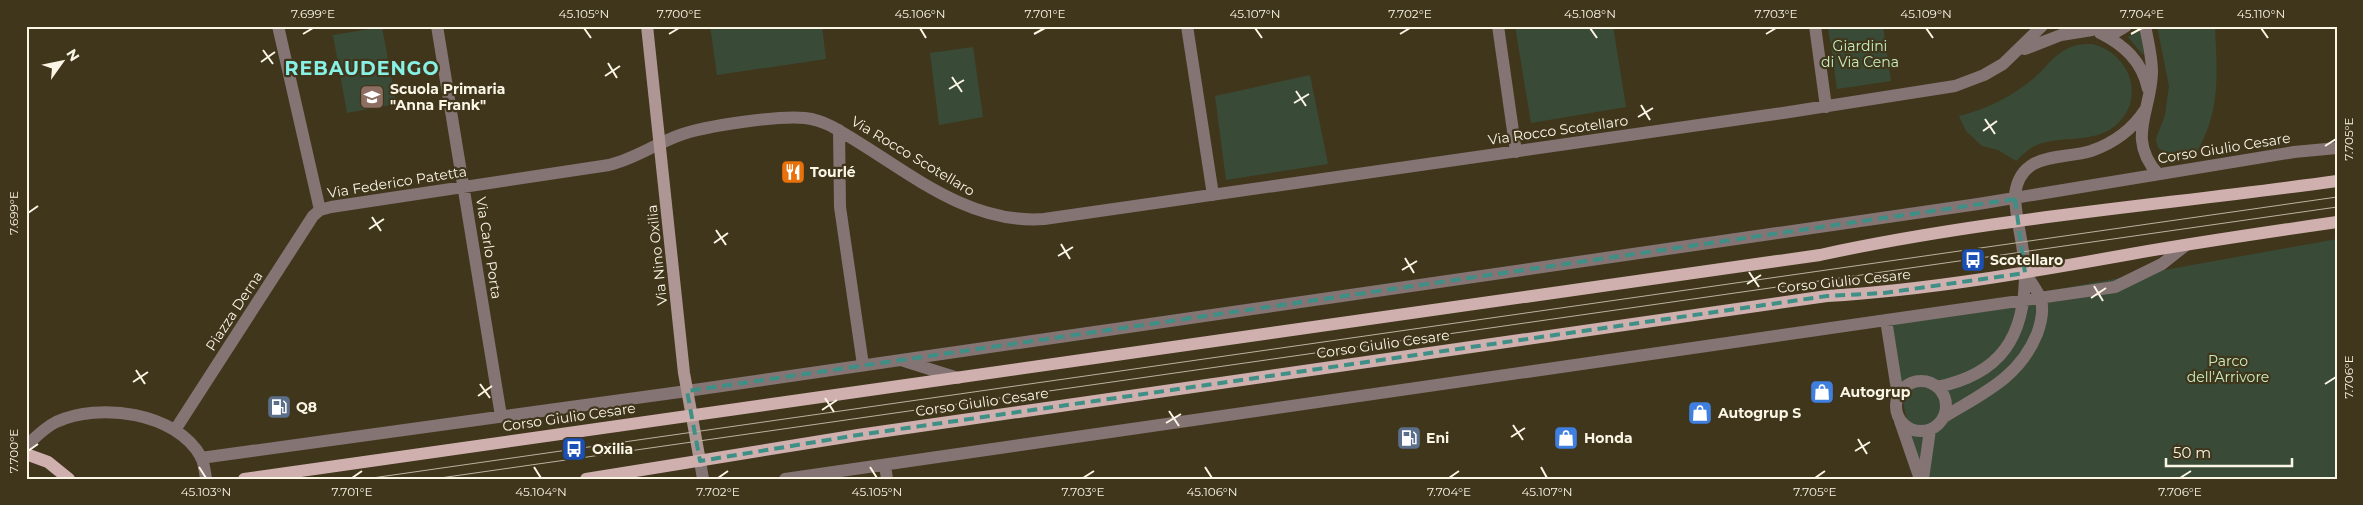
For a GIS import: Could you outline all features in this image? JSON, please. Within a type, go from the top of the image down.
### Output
[{"type":"main road","name":"Corso Giulio Cesare","points":[[244,479],[1820,255],[1884,241],[2337,181]]},
{"type":"main road","name":"Corso Giulio Cesare","points":[[586,479],[858,435],[1817,297],[1884,293],[2025,273],[2186,245],[2337,222]]},
{"type":"main road","points":[[26,454],[48,462],[69,479]]},
{"type":"street","name":"Via Federico Patetta","points":[[278,26],[320,210],[609,165],[634,158],[660,145]]},
{"type":"street","name":"Via Carlo Porta","points":[[437,26],[501,416]]},
{"type":"street","name":"Via Nino Oxilia","points":[[647,26],[687,391],[703,479]]},
{"type":"street","points":[[1187,26],[1214,195]]},
{"type":"street","points":[[1498,26],[1516,152]]},
{"type":"street","points":[[1815,26],[1826,107]]},
{"type":"street","name":"Via Rocco Scotellaro","points":[[2018,52],[2042,26]]},
{"type":"street","name":"Via Rocco Scotellaro","points":[[660,145],[680,135],[698,130],[785,117],[811,119],[838,130],[954,200],[995,216],[1020,220],[1044,219],[1826,107],[1955,86],[1984,75],[2018,52],[2054,37],[2093,29],[2116,32],[2126,26]]},
{"type":"street","points":[[2145,26],[2152,72],[2142,129],[2142,149],[2158,174]]},
{"type":"street","points":[[2093,29],[2119,44],[2131,55],[2142,70],[2148,92]]},
{"type":"street","points":[[1937,387],[1960,382],[1978,372],[2005,351],[2019,326],[2025,273],[2015,199],[2018,183],[2027,168],[2046,158],[2086,152],[2108,143],[2134,126],[2145,110]]},
{"type":"street","points":[[838,130],[840,207],[863,365]]},
{"type":"street","name":"Corso Giulio Cesare","points":[[201,458],[687,391],[2015,199],[2294,152],[2337,148]]},
{"type":"street","name":"Piazza Derna","points":[[175,430],[308,224],[320,210]]},
{"type":"street","name":"Corso Giulio Cesare","points":[[785,479],[2115,287],[2162,264],[2186,245]]},
{"type":"street","points":[[1944,417],[2004,380],[2020,364],[2031,348],[2040,326],[2042,308],[2040,298],[2025,273]]},
{"type":"street","points":[[1886,320],[1898,396],[1896,409],[1921,479]]},
{"type":"street","name":"Corso Giulio Cesare","points":[[899,360],[958,378]]},
{"type":"street","points":[[1898,396],[1901,390],[1912,382],[1925,381],[1937,387],[1945,397],[1944,417],[1941,423],[1930,430],[1917,432],[1900,421]]},
{"type":"street","points":[[26,446],[46,428],[56,422],[97,414],[137,415],[175,430],[188,440],[201,458],[206,479]]},
{"type":"street","points":[[1921,479],[1930,430]]},
{"type":"street","points":[[885,465],[887,479]]},
{"type":"highlighted area","points":[[2015,199],[2025,273],[1884,293],[1827,296],[858,435],[700,461],[687,391]]},
{"type":"green space","points":[[710,26],[822,26],[826,59],[717,75]]},
{"type":"green space","points":[[1515,26],[1613,26],[1626,107],[1531,123]]},
{"type":"green space","name":"Giardini di Via Cena","points":[[1828,26],[1883,26],[1891,81],[1837,89]]},
{"type":"green space","points":[[2157,26],[2215,26],[2217,75],[2214,105],[2211,120],[2198,150],[2167,153],[2158,148],[2156,139],[2165,115],[2169,86]]},
{"type":"green space","points":[[382,27],[396,104],[347,113],[333,35]]},
{"type":"green space","points":[[2140,28],[2144,54],[2128,37]]},
{"type":"green space","points":[[2092,44],[2105,49],[2116,57],[2130,78],[2132,91],[2130,103],[2125,115],[2115,126],[2097,135],[2056,140],[2037,145],[2016,161],[1998,150],[1982,146],[1966,131],[1959,116],[1987,107],[2012,94],[2028,83],[2063,51],[2071,47]]},
{"type":"green space","points":[[973,47],[983,117],[939,125],[930,53]]},
{"type":"green space","points":[[1310,75],[1328,164],[1226,180],[1215,96]]},
{"type":"green space","name":"Parco dell'Arrivore","points":[[2337,239],[2337,479],[1919,479],[1886,320]]},
{"type":"tram line","points":[[365,479],[2337,197]]},
{"type":"tram line","points":[[433,479],[2337,207]]},
{"type":"place","name":"Scuola Primaria \"Anna Frank\"","points":[[372,97]]},
{"type":"place","name":"Tourlé","points":[[793,172]]},
{"type":"place","name":"Scotellaro","points":[[1973,260]]},
{"type":"place","name":"Autogrup","points":[[1822,392]]},
{"type":"place","name":"Q8","points":[[279,407]]},
{"type":"place","name":"Autogrup S","points":[[1700,413]]},
{"type":"place","name":"Eni","points":[[1409,438]]},
{"type":"place","name":"Honda","points":[[1566,438]]},
{"type":"place","name":"Oxilia","points":[[574,449]]},
{"type":"district","name":"REBAUDENGO","points":[[362,68]]}]
